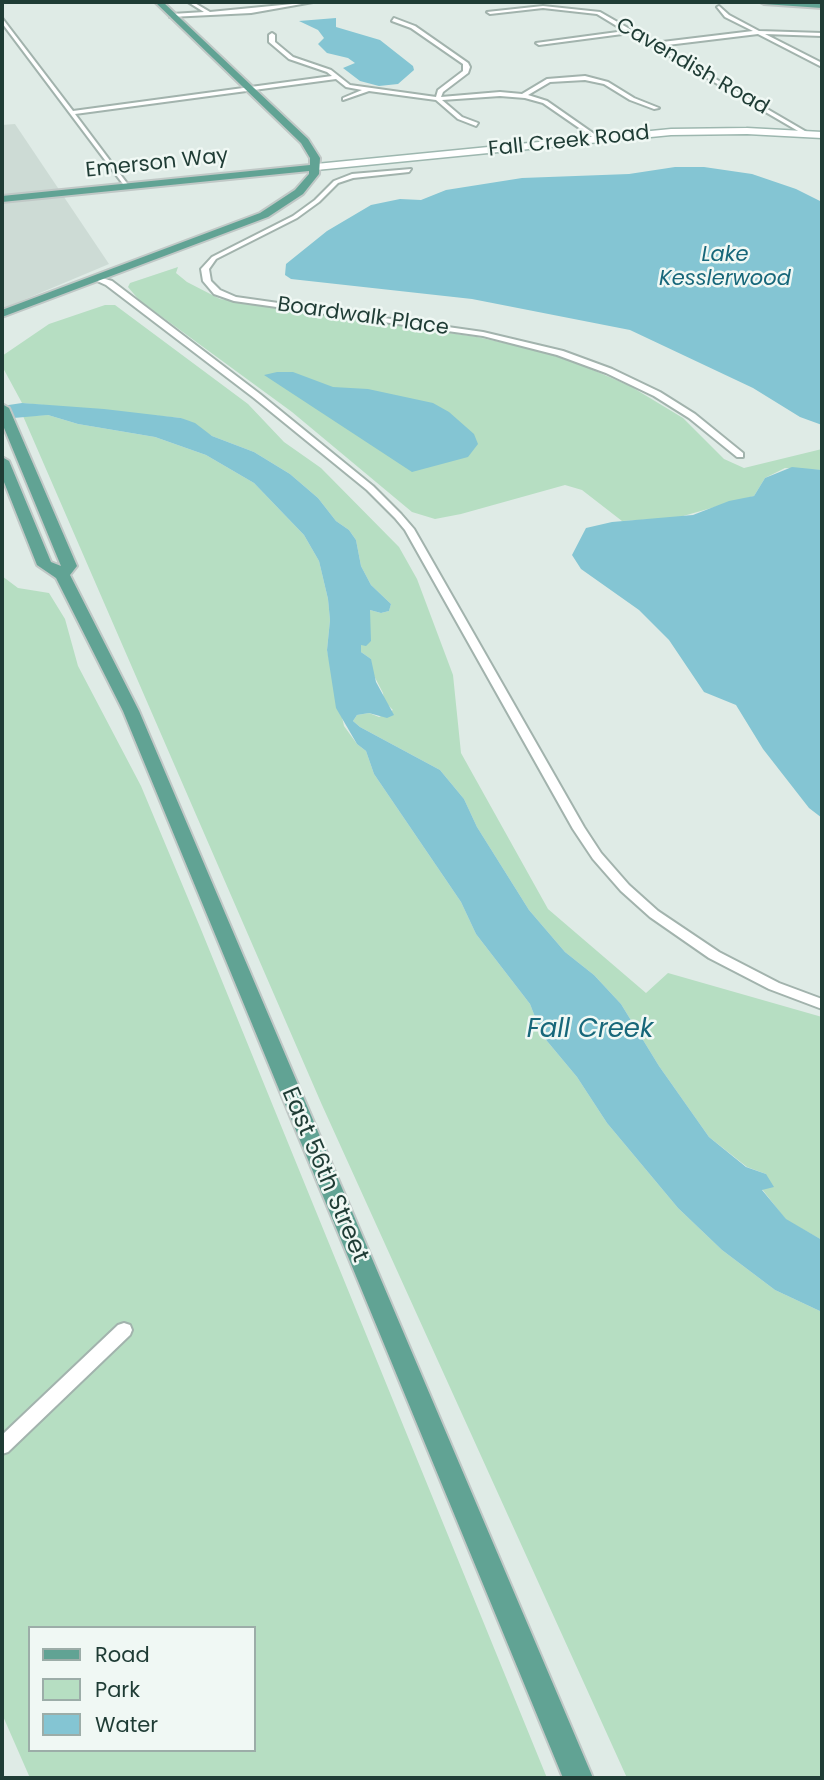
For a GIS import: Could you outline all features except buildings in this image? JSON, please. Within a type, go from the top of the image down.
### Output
[{"type":"main road","points":[[3,320],[228,233],[232,228],[287,201],[309,183],[316,167],[315,158],[308,145],[159,2]]},
{"type":"main road","points":[[764,2],[822,6]]},
{"type":"main road","name":"Fall Creek Road","points":[[316,167],[703,131],[822,135]]},
{"type":"main road","name":"Emerson Way","points":[[2,199],[316,167]]},
{"type":"main road","points":[[3,320],[30,314],[103,281]]},
{"type":"main road","name":"East 56th Street","points":[[2,408],[69,566],[62,575]]},
{"type":"main road","name":"East 56th Street","points":[[4,466],[45,565],[62,575],[131,711],[578,1778]]},
{"type":"street","points":[[190,2],[209,13]]},
{"type":"street","points":[[174,17],[269,9],[311,2]]},
{"type":"street","name":"Cavendish Road","points":[[490,12],[534,7],[584,10],[599,14],[807,134]]},
{"type":"street","points":[[719,7],[727,16],[822,65]]},
{"type":"street","points":[[2,20],[126,186]]},
{"type":"street","points":[[394,20],[413,27],[466,65],[466,72],[440,91],[438,99]]},
{"type":"street","points":[[539,43],[629,32]]},
{"type":"street","points":[[654,45],[760,32],[822,34]]},
{"type":"street","points":[[272,35],[272,42],[292,60],[325,69],[348,86],[438,99],[500,94],[524,95],[545,102],[598,139]]},
{"type":"street","points":[[71,113],[337,77]]},
{"type":"street","points":[[524,95],[551,80],[588,79],[606,83],[632,99],[656,108]]},
{"type":"street","points":[[345,99],[367,90]]},
{"type":"street","points":[[438,99],[460,118],[476,124]]},
{"type":"street","name":"Boardwalk Place","points":[[409,170],[340,179],[304,211],[211,261],[205,274],[209,285],[234,299],[465,331],[560,353],[608,371],[657,394],[692,416],[740,455]]},
{"type":"street","points":[[232,228],[258,236]]},
{"type":"street","points":[[103,281],[257,396],[370,488],[398,516],[409,529],[587,842],[625,888],[653,914],[714,955],[774,986],[822,1004]]},
{"type":"street","points":[[2,1446],[124,1330]]},
{"type":"shaded area","points":[[15,124],[109,264],[2,309],[2,125]]},
{"type":"green space","points":[[178,267],[176,273],[187,282],[220,299],[477,337],[536,350],[577,363],[630,386],[683,418],[724,459],[744,468],[822,449],[822,470],[785,468],[765,478],[754,496],[676,518],[622,521],[582,490],[565,485],[435,519],[412,512],[292,412],[139,300],[128,287],[130,283]]},
{"type":"green space","points":[[105,305],[115,305],[248,404],[284,442],[321,468],[399,547],[417,579],[453,675],[461,753],[548,909],[646,993],[668,973],[822,1017],[822,1240],[786,1220],[762,1189],[766,1174],[747,1167],[709,1137],[659,1066],[621,1004],[594,975],[565,952],[529,910],[477,827],[464,799],[440,770],[353,721],[357,715],[369,713],[379,717],[393,710],[384,701],[383,693],[371,670],[371,659],[361,652],[361,645],[370,630],[370,610],[381,613],[389,611],[391,604],[371,585],[361,566],[356,540],[349,530],[336,521],[318,498],[290,474],[254,452],[212,436],[181,418],[22,403],[2,366],[2,356],[49,324]]},
{"type":"green space","points":[[48,415],[78,424],[155,437],[206,455],[254,483],[304,535],[319,561],[328,599],[330,620],[327,650],[344,726],[357,744],[366,751],[374,774],[461,902],[476,934],[530,1004],[542,1035],[577,1077],[607,1123],[678,1208],[722,1250],[775,1290],[822,1312],[822,1778],[627,1778],[322,1105],[23,416]]},
{"type":"green space","points":[[2,576],[18,588],[49,593],[65,619],[78,666],[141,786],[547,1778],[30,1778],[2,1714]]},
{"type":"water","points":[[336,18],[336,27],[380,40],[413,66],[414,70],[398,84],[379,86],[360,81],[343,68],[355,63],[348,58],[327,53],[318,44],[324,38],[318,30],[299,21]]},
{"type":"water","name":"Lake Kesslerwood","points":[[675,167],[704,167],[752,174],[796,189],[822,202],[822,425],[800,417],[753,388],[630,330],[472,299],[291,279],[285,275],[286,264],[327,231],[371,205],[400,199],[421,200],[446,190],[522,178],[629,174]]},
{"type":"water","points":[[293,372],[333,387],[368,389],[433,403],[449,412],[474,434],[478,444],[468,457],[412,472],[264,375]]},
{"type":"water","name":"Fall Creek","points":[[22,403],[104,409],[181,418],[195,423],[212,436],[254,452],[290,474],[318,498],[336,521],[349,530],[356,540],[361,566],[371,585],[391,604],[389,611],[381,613],[370,610],[371,641],[366,646],[361,645],[361,652],[371,659],[376,682],[394,715],[387,718],[369,713],[357,715],[353,721],[440,770],[464,799],[477,827],[529,910],[565,952],[594,975],[621,1004],[659,1066],[709,1137],[746,1167],[766,1174],[774,1187],[762,1190],[786,1219],[822,1240],[822,1312],[775,1290],[722,1250],[678,1208],[607,1123],[577,1077],[542,1035],[530,1004],[476,934],[461,902],[374,774],[366,751],[357,744],[336,708],[327,650],[330,620],[328,599],[319,561],[304,535],[254,483],[206,455],[155,437],[78,424],[48,415],[2,419],[2,406]]},
{"type":"water","points":[[792,467],[822,470],[822,818],[809,808],[763,749],[736,705],[704,692],[669,640],[639,610],[581,569],[572,555],[586,528],[612,522],[693,515],[729,501],[754,496],[765,478]]}]
